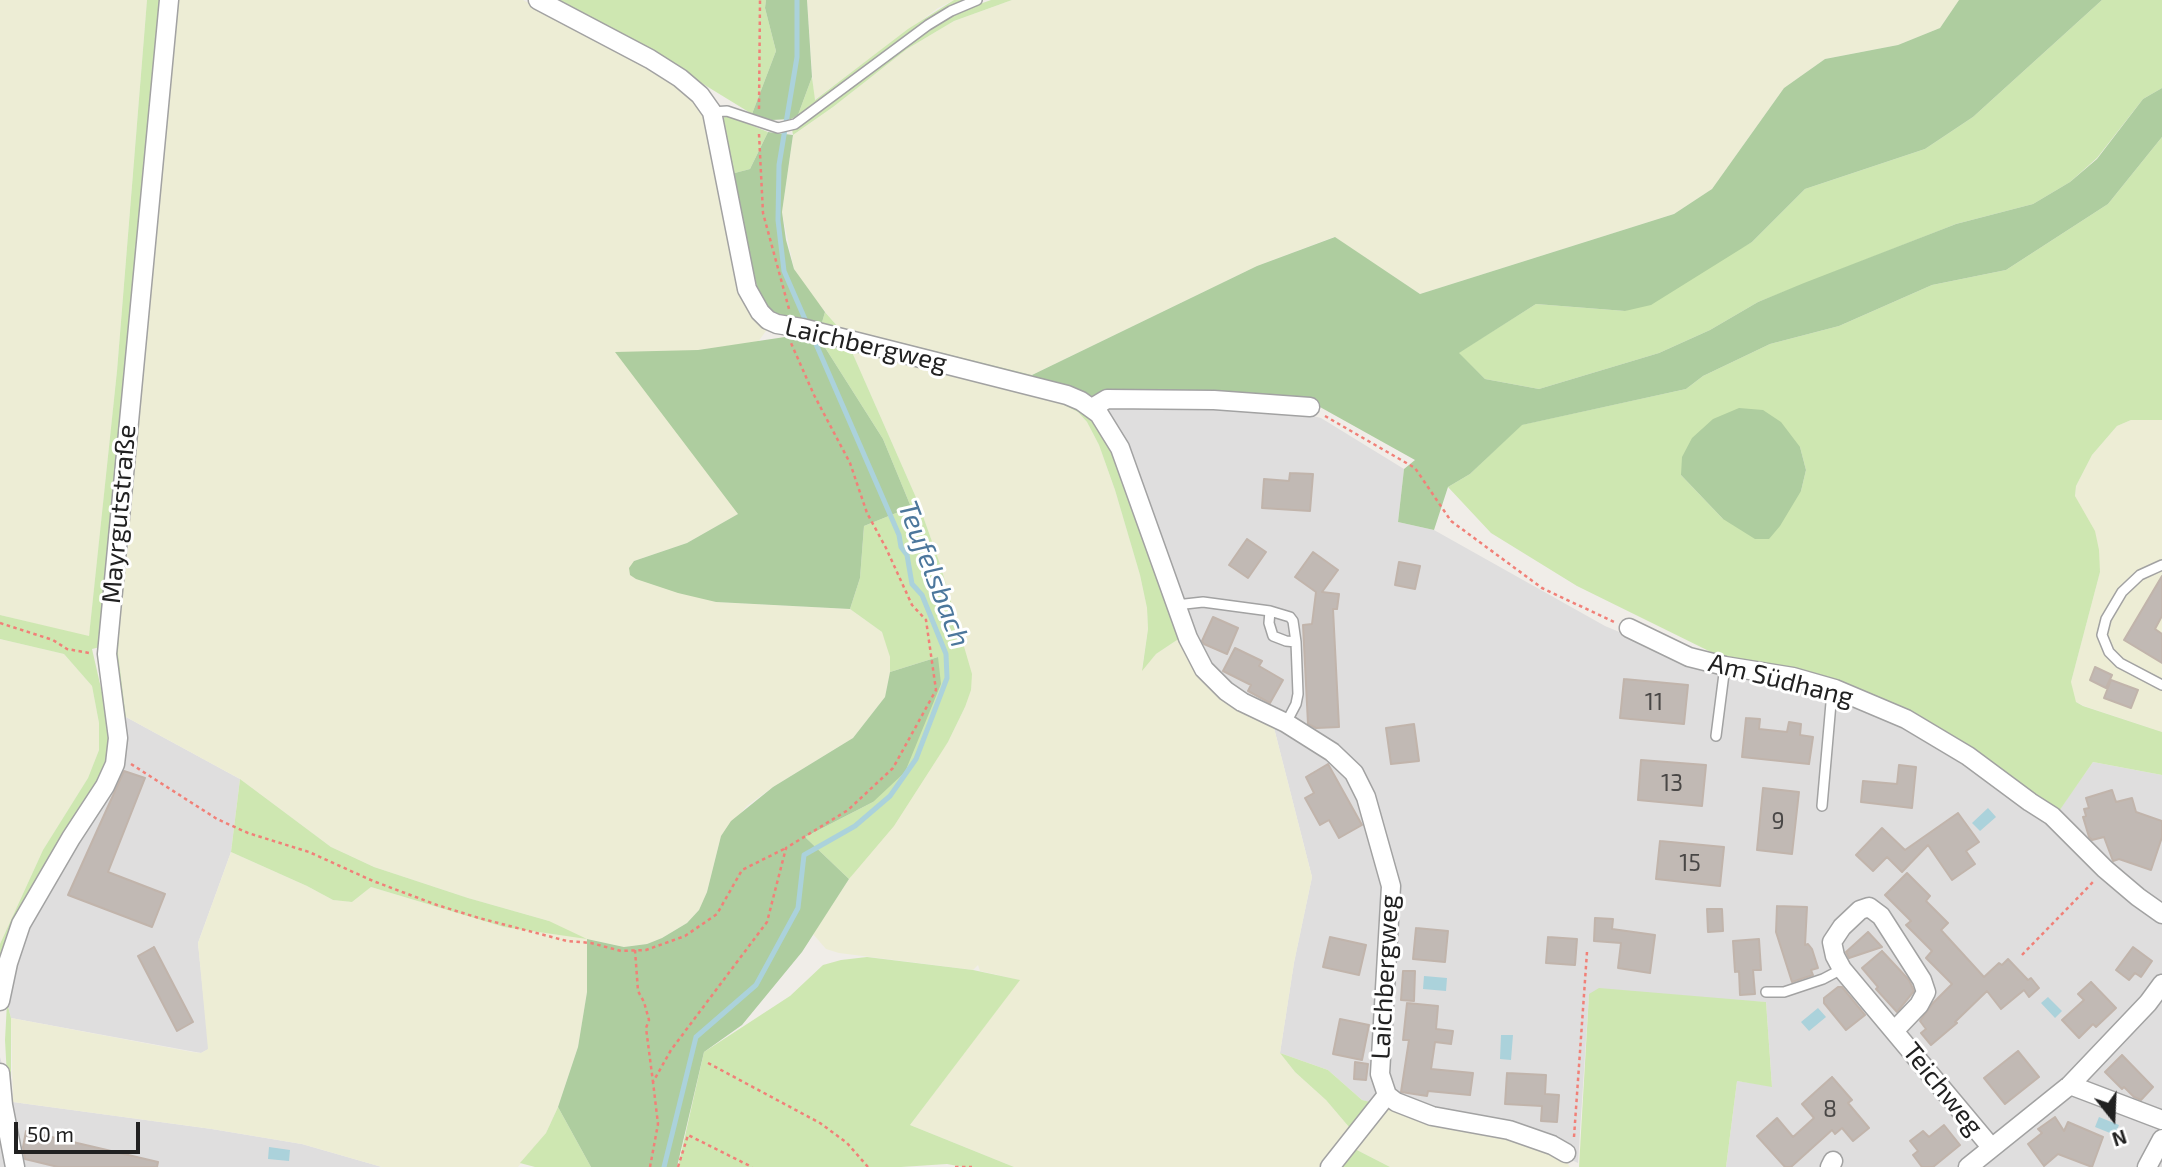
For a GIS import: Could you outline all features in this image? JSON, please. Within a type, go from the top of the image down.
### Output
[{"type":"street","name":"Mayrgutstraße","points":[[0,1001],[8,963],[21,924],[105,786],[115,764],[118,738],[107,654],[169,0]]},
{"type":"street","points":[[538,0],[650,59],[680,78],[699,95],[712,112]]},
{"type":"street","name":"Laichbergweg","points":[[712,112],[747,289],[760,312],[768,320],[1055,392],[1092,408],[1104,421],[1120,448],[1195,653],[1215,681],[1242,702],[1286,723],[1332,752],[1354,773],[1366,797],[1390,877],[1391,906],[1380,1074],[1387,1095],[1330,1167]]},
{"type":"street","points":[[1092,408],[1107,399],[1237,401],[1310,407]]},
{"type":"street","name":"Am Südhang","points":[[1629,628],[1689,657],[1793,677],[1835,689],[1906,719],[1968,756],[2052,816],[2105,869],[2162,914]]},
{"type":"street","name":"Teichweg","points":[[1895,1030],[1919,1005],[1926,992],[1922,980],[1881,916],[1869,907],[1860,910],[1842,927],[1832,942],[1835,956],[1842,969],[1991,1147]]},
{"type":"street","points":[[1968,1167],[2070,1085],[2148,1003],[2162,984]]},
{"type":"street","points":[[0,1073],[15,1167]]},
{"type":"street","points":[[2070,1085],[2162,1120]]},
{"type":"street","points":[[1387,1095],[1396,1102],[1432,1116],[1509,1130],[1566,1153]]},
{"type":"street","points":[[3,1105],[0,1133],[4,1167]]},
{"type":"street","points":[[2147,1167],[2162,1139]]},
{"type":"lane","points":[[712,112],[727,111],[778,128],[795,124],[894,48],[951,11],[978,0]]},
{"type":"lane","points":[[2162,565],[2140,575],[2122,592],[2106,619],[2102,635],[2109,652],[2120,663],[2162,685]]},
{"type":"lane","points":[[1176,605],[1203,603],[1270,611],[1290,617],[1296,642],[1298,694],[1286,723]]},
{"type":"lane","points":[[1270,611],[1269,623],[1273,636],[1296,642]]},
{"type":"lane","points":[[1716,736],[1725,666]]},
{"type":"lane","points":[[1822,806],[1831,703],[1835,689]]},
{"type":"lane","points":[[1766,992],[1784,992],[1823,979],[1842,969]]},
{"type":"path","points":[[116,755],[217,819],[248,833],[309,852],[361,876],[437,905],[567,940],[621,951],[646,950],[685,936],[717,914],[742,870],[786,848],[848,810],[893,768],[936,690],[926,620],[912,605],[887,548],[867,513],[850,463],[814,395],[792,345],[795,327],[763,213],[758,122],[761,86],[761,0]]},
{"type":"path","points":[[1310,407],[1415,468],[1451,521],[1542,588],[1629,628]]},
{"type":"path","points":[[0,623],[53,640],[67,649],[107,654]]},
{"type":"path","points":[[653,1082],[670,1050],[767,922],[786,848]]},
{"type":"path","points":[[2022,955],[2105,869]]},
{"type":"path","points":[[635,950],[638,991],[649,1020],[646,1028],[658,1124],[650,1167]]},
{"type":"path","points":[[1566,1153],[1574,1139],[1576,1124],[1587,952]]},
{"type":"path","points":[[708,1063],[820,1123],[847,1143],[868,1167]]},
{"type":"path","points":[[678,1167],[688,1135],[752,1167]]},
{"type":"path","points":[[955,1167],[972,1167]]},
{"type":"shaded area","points":[[1106,402],[1280,408],[1321,418],[1404,469],[1398,522],[1434,530],[1605,626],[1689,661],[1849,699],[1973,756],[2057,813],[2093,762],[2162,775],[2162,1167],[1726,1167],[1737,1081],[1772,1086],[1766,1002],[1589,994],[1578,1163],[1557,1153],[1429,1121],[1362,1100],[1328,1070],[1280,1053],[1294,962],[1312,877],[1274,728],[1277,714],[1242,696],[1202,657],[1104,409]]},
{"type":"shaded area","points":[[126,717],[240,779],[231,852],[198,943],[209,1049],[201,1053],[11,1018],[7,1003],[18,947],[125,749]]},
{"type":"shaded area","points":[[0,1057],[13,1102],[302,1144],[382,1167],[0,1167]]},
{"type":"green space","points":[[0,0],[147,0],[117,371],[89,637],[0,615]]},
{"type":"green space","points":[[147,0],[163,0],[100,647],[92,649],[109,723],[110,747],[106,769],[48,858],[23,904],[0,964],[0,944],[43,850],[88,778],[99,750],[99,723],[92,686],[64,654],[0,639],[0,615],[89,636],[117,371]]},
{"type":"green space","points":[[175,0],[179,0],[122,587],[118,653],[126,717],[125,749],[113,650]]},
{"type":"green space","points":[[179,0],[523,0],[636,59],[687,92],[698,106],[706,125],[735,276],[742,297],[768,328],[758,342],[698,350],[738,514],[687,543],[634,561],[716,602],[850,609],[882,632],[887,644],[890,672],[885,697],[853,738],[747,806],[721,836],[707,892],[699,910],[687,923],[647,944],[624,947],[587,939],[587,992],[578,1047],[558,1107],[546,1133],[518,1167],[382,1167],[302,1144],[13,1102],[11,1018],[192,1052],[201,1053],[208,1049],[198,943],[231,852],[333,900],[352,902],[371,887],[504,927],[549,921],[374,867],[331,847],[240,779],[126,717],[118,653],[122,587]]},
{"type":"green space","points":[[547,0],[766,0],[765,8],[776,51],[752,114],[659,57]]},
{"type":"green space","points":[[766,0],[807,0],[812,77],[798,115],[791,119],[772,120],[752,114],[776,51],[765,8]]},
{"type":"green space","points":[[807,0],[954,0],[938,8],[814,100]]},
{"type":"green space","points":[[954,0],[970,0],[799,117],[791,119],[798,115],[812,77],[815,100],[908,29]]},
{"type":"green space","points":[[991,0],[1012,0],[954,21],[907,49],[793,135],[792,129],[915,38],[963,10]]},
{"type":"green space","points":[[1012,0],[1959,0],[1940,28],[1898,45],[1825,59],[1784,88],[1712,189],[1674,214],[1420,294],[1334,237],[1257,266],[1032,375],[838,327],[808,291],[794,269],[782,212],[793,135],[907,49],[954,21]]},
{"type":"green space","points":[[1959,0],[2102,0],[1973,117],[1925,149],[1805,189],[1752,242],[1651,305],[1625,311],[1536,304],[1459,353],[1485,379],[1539,389],[1659,353],[1710,330],[1758,302],[1804,283],[1956,224],[2033,204],[2070,182],[2097,159],[2143,99],[2162,88],[2162,137],[2108,204],[2006,270],[1932,285],[1839,326],[1770,344],[1703,376],[1686,389],[1522,425],[1470,474],[1448,487],[1434,530],[1398,522],[1404,469],[1415,460],[1311,402],[1206,392],[1091,396],[1037,380],[1032,375],[1257,266],[1335,237],[1420,294],[1674,214],[1712,189],[1784,88],[1825,59],[1898,45],[1940,28]]},
{"type":"green space","points":[[2102,0],[2162,0],[2162,88],[2143,99],[2097,158],[2070,182],[2033,204],[1956,224],[1758,302],[1710,330],[1659,353],[1539,389],[1485,379],[1458,353],[1536,304],[1625,311],[1752,242],[1805,189],[1925,149],[1973,117]]},
{"type":"green space","points":[[726,115],[768,132],[750,169],[731,174],[721,120]]},
{"type":"green space","points":[[768,132],[793,135],[782,212],[786,240],[794,269],[825,312],[821,326],[775,313],[765,304],[758,291],[731,174],[750,169]]},
{"type":"green space","points":[[2162,137],[2162,420],[2131,420],[2117,426],[2092,455],[2076,486],[2075,496],[2095,531],[2100,572],[2071,682],[2076,702],[2083,706],[2162,732],[2162,775],[2093,762],[2057,814],[1907,709],[1804,670],[1717,655],[1577,586],[1491,533],[1448,487],[1470,474],[1521,425],[1686,389],[1703,376],[1770,344],[1839,326],[1932,285],[2006,270],[2108,204]],"holes":[[[1800,447],[1806,470],[1801,491],[1723,519],[1681,475]]]},
{"type":"green space","points":[[825,312],[838,327],[1032,375],[1037,380],[821,326]]},
{"type":"green space","points":[[785,337],[819,338],[883,439],[911,507],[864,526],[860,578],[850,609],[716,602],[636,579],[630,575],[629,568],[634,561],[687,543],[738,514],[615,352],[698,350]]},
{"type":"green space","points":[[819,338],[1067,400],[1104,428],[1180,638],[1156,654],[1142,671],[1148,629],[1140,575],[1099,445],[1087,422],[1078,412],[1060,403],[1020,391],[852,352],[918,502],[940,564],[972,674],[971,690],[965,707],[948,742],[894,826],[849,879],[805,837],[873,802],[938,657],[890,672],[890,657],[882,632],[850,609],[860,578],[864,526],[911,507],[883,439]]},
{"type":"green space","points":[[852,352],[1020,391],[1060,403],[1078,412],[1087,422],[1099,445],[1140,575],[1148,629],[1142,669],[1156,654],[1180,638],[1243,712],[1274,728],[1312,877],[1294,963],[1280,1053],[1349,1127],[1319,1167],[1014,1167],[910,1125],[1019,980],[980,971],[978,965],[973,970],[839,953],[826,949],[813,934],[849,879],[948,742],[965,707],[940,564],[918,502]]},
{"type":"green space","points":[[1739,408],[1763,410],[1781,422],[1800,447],[1806,470],[1801,491],[1769,539],[1755,539],[1723,519],[1681,475],[1682,457],[1692,438],[1713,419]]},
{"type":"green space","points":[[2131,420],[2162,420],[2162,732],[2084,706],[2076,702],[2072,694],[2071,682],[2100,572],[2075,496],[2076,486],[2092,455],[2117,426]]},
{"type":"green space","points":[[0,639],[64,654],[92,686],[99,723],[99,750],[88,778],[43,850],[0,944]]},
{"type":"green space","points":[[938,657],[941,684],[905,772],[873,802],[805,837],[849,879],[802,952],[742,1025],[704,1052],[677,1167],[591,1167],[558,1107],[578,1047],[587,992],[587,939],[624,947],[647,944],[687,923],[699,910],[707,892],[721,836],[731,821],[773,787],[853,738],[885,697],[890,672]]},
{"type":"green space","points":[[240,779],[331,847],[374,867],[549,921],[587,939],[504,927],[371,887],[352,902],[333,900],[231,852]]},
{"type":"green space","points":[[867,957],[973,970],[1020,980],[910,1125],[1014,1167],[963,1167],[947,1164],[901,1167],[678,1167],[704,1052],[790,996],[823,965]]},
{"type":"green space","points":[[1599,988],[1766,1002],[1772,1087],[1737,1081],[1726,1167],[1579,1167],[1589,994]]},
{"type":"green space","points":[[7,1003],[11,1018],[11,1092],[7,1077],[5,1040]]},
{"type":"green space","points":[[1280,1053],[1328,1070],[1362,1100],[1370,1102],[1359,1120],[1349,1127]]},
{"type":"green space","points":[[558,1107],[591,1167],[535,1167],[520,1163],[546,1133]]},
{"type":"green space","points":[[1388,1108],[1429,1121],[1489,1131],[1564,1159],[1570,1167],[1390,1167],[1353,1148]]},
{"type":"green space","points":[[1353,1148],[1390,1167],[1340,1167]]},
{"type":"water","points":[[1988,808],[1996,817],[1980,831],[1972,823]]},
{"type":"water","points":[[1424,976],[1447,978],[1446,991],[1423,989]]},
{"type":"water","points":[[2048,997],[2062,1011],[2055,1018],[2041,1003]]},
{"type":"water","points":[[1818,1008],[1826,1017],[1809,1031],[1801,1022]]},
{"type":"water","points":[[1501,1035],[1513,1035],[1511,1060],[1500,1059]]},
{"type":"water","points":[[2099,1117],[2119,1125],[2115,1135],[2095,1127]]},
{"type":"water","points":[[269,1147],[290,1150],[289,1161],[268,1159]]},
{"type":"building","points":[[1290,473],[1313,474],[1310,511],[1262,508],[1264,479],[1289,481]]},
{"type":"building","points":[[1247,539],[1266,552],[1248,578],[1229,565]]},
{"type":"building","points":[[1313,552],[1338,570],[1322,592],[1339,594],[1337,609],[1333,609],[1339,727],[1316,728],[1308,724],[1303,625],[1312,624],[1316,592],[1295,577]]},
{"type":"building","points":[[1399,562],[1420,566],[1415,589],[1395,585]]},
{"type":"building","points":[[2162,576],[2162,616],[2155,629],[2162,634],[2162,663],[2124,640]]},
{"type":"building","points":[[1213,617],[1238,628],[1227,654],[1202,641]]},
{"type":"building","points":[[1235,648],[1262,661],[1259,666],[1283,680],[1270,703],[1248,691],[1251,685],[1223,671]]},
{"type":"building","points":[[2095,667],[2112,675],[2106,688],[2090,680]]},
{"type":"building","points":[[1624,679],[1688,685],[1684,724],[1620,718]]},
{"type":"building","points":[[2111,680],[2138,690],[2131,708],[2104,698]]},
{"type":"building","points":[[1746,718],[1760,719],[1759,729],[1787,732],[1789,722],[1801,724],[1800,735],[1813,737],[1809,764],[1742,757]]},
{"type":"building","points":[[1414,724],[1419,761],[1391,764],[1386,728]]},
{"type":"building","points":[[1641,760],[1706,765],[1702,806],[1638,800]]},
{"type":"building","points":[[1328,764],[1362,825],[1339,838],[1329,820],[1320,825],[1305,798],[1314,793],[1306,777]]},
{"type":"building","points":[[1899,765],[1916,767],[1912,808],[1861,802],[1863,781],[1897,784]]},
{"type":"building","points":[[124,771],[145,778],[108,872],[165,894],[152,927],[68,895]]},
{"type":"building","points":[[1763,788],[1799,792],[1792,854],[1757,850]]},
{"type":"building","points":[[2112,790],[2116,802],[2132,798],[2136,812],[2162,821],[2162,837],[2151,870],[2119,859],[2113,861],[2104,837],[2092,840],[2089,837],[2083,817],[2086,816],[2084,809],[2089,808],[2086,798]]},
{"type":"building","points":[[1958,813],[1979,842],[1966,851],[1975,864],[1952,880],[1928,845],[1902,872],[1887,857],[1873,871],[1856,855],[1882,828],[1905,850]]},
{"type":"building","points":[[1660,841],[1724,847],[1720,886],[1656,879]]},
{"type":"building","points":[[1907,873],[1930,896],[1926,901],[1948,923],[1941,930],[1984,977],[1999,963],[2002,965],[2008,959],[2039,988],[2029,997],[2024,990],[2001,1009],[1987,991],[1955,1022],[1957,1023],[1931,1045],[1921,1033],[1926,1029],[1920,1021],[1952,984],[1926,958],[1932,951],[1906,925],[1911,921],[1885,895]]},
{"type":"building","points":[[1777,906],[1807,907],[1805,945],[1808,944],[1812,949],[1818,968],[1811,970],[1813,975],[1792,982],[1776,932]]},
{"type":"building","points":[[1707,909],[1722,909],[1723,931],[1708,932]]},
{"type":"building","points":[[1595,918],[1613,919],[1612,929],[1655,935],[1650,973],[1618,968],[1621,943],[1594,941]]},
{"type":"building","points":[[1416,928],[1448,931],[1445,962],[1413,959]]},
{"type":"building","points":[[1868,932],[1882,947],[1849,958],[1846,952]]},
{"type":"building","points":[[1330,937],[1366,945],[1359,975],[1323,967]]},
{"type":"building","points":[[1548,937],[1577,939],[1575,965],[1546,963]]},
{"type":"building","points":[[1759,939],[1761,970],[1753,970],[1755,994],[1740,995],[1733,941]]},
{"type":"building","points":[[154,947],[193,1022],[177,1031],[138,956]]},
{"type":"building","points":[[2133,947],[2152,961],[2141,977],[2135,973],[2129,980],[2116,970]]},
{"type":"building","points":[[1882,951],[1909,980],[1914,991],[1897,1012],[1876,989],[1878,987],[1862,968]]},
{"type":"building","points":[[1403,971],[1415,971],[1414,1001],[1401,1000]]},
{"type":"building","points":[[2091,982],[2116,1008],[2096,1027],[2093,1024],[2079,1038],[2062,1020],[2084,1000],[2078,994]]},
{"type":"building","points":[[1842,987],[1865,1015],[1846,1030],[1824,1003],[1824,998]]},
{"type":"building","points":[[1407,1003],[1438,1006],[1436,1029],[1453,1031],[1451,1044],[1435,1042],[1431,1069],[1473,1073],[1470,1095],[1428,1091],[1427,1096],[1401,1092],[1409,1040],[1403,1040]]},
{"type":"building","points":[[1340,1019],[1369,1025],[1362,1060],[1333,1054]]},
{"type":"building","points":[[2018,1051],[2039,1077],[2005,1104],[1984,1078]]},
{"type":"building","points":[[2122,1055],[2153,1087],[2141,1100],[2124,1087],[2122,1089],[2105,1072]]},
{"type":"building","points":[[1355,1062],[1368,1064],[1366,1080],[1354,1079]]},
{"type":"building","points":[[1507,1073],[1546,1075],[1545,1094],[1559,1095],[1557,1122],[1541,1121],[1542,1106],[1505,1104]]},
{"type":"building","points":[[1832,1077],[1852,1100],[1848,1103],[1869,1128],[1853,1141],[1842,1128],[1835,1134],[1832,1130],[1791,1167],[1785,1167],[1757,1136],[1777,1118],[1793,1137],[1814,1118],[1802,1104]]},
{"type":"building","points":[[2055,1117],[2064,1131],[2068,1122],[2103,1137],[2092,1167],[2058,1154],[2044,1166],[2028,1144],[2042,1133],[2038,1129]]},
{"type":"building","points":[[1944,1125],[1960,1145],[1933,1167],[1922,1167],[1913,1155],[1918,1151],[1910,1141],[1923,1131],[1929,1137]]},
{"type":"building","points":[[26,1131],[158,1162],[157,1167],[58,1167],[25,1159],[23,1147]]},
{"type":"waterway","name":"Teufelsbach","points":[[797,0],[797,57],[779,165],[778,220],[784,271],[808,326]]},
{"type":"waterway","name":"Teufelsbach","points":[[664,1167],[696,1037],[756,985],[798,908],[804,855],[855,826],[890,796],[916,759],[947,678],[946,654],[922,595],[912,584],[907,555],[901,547],[899,535],[812,335]]}]
